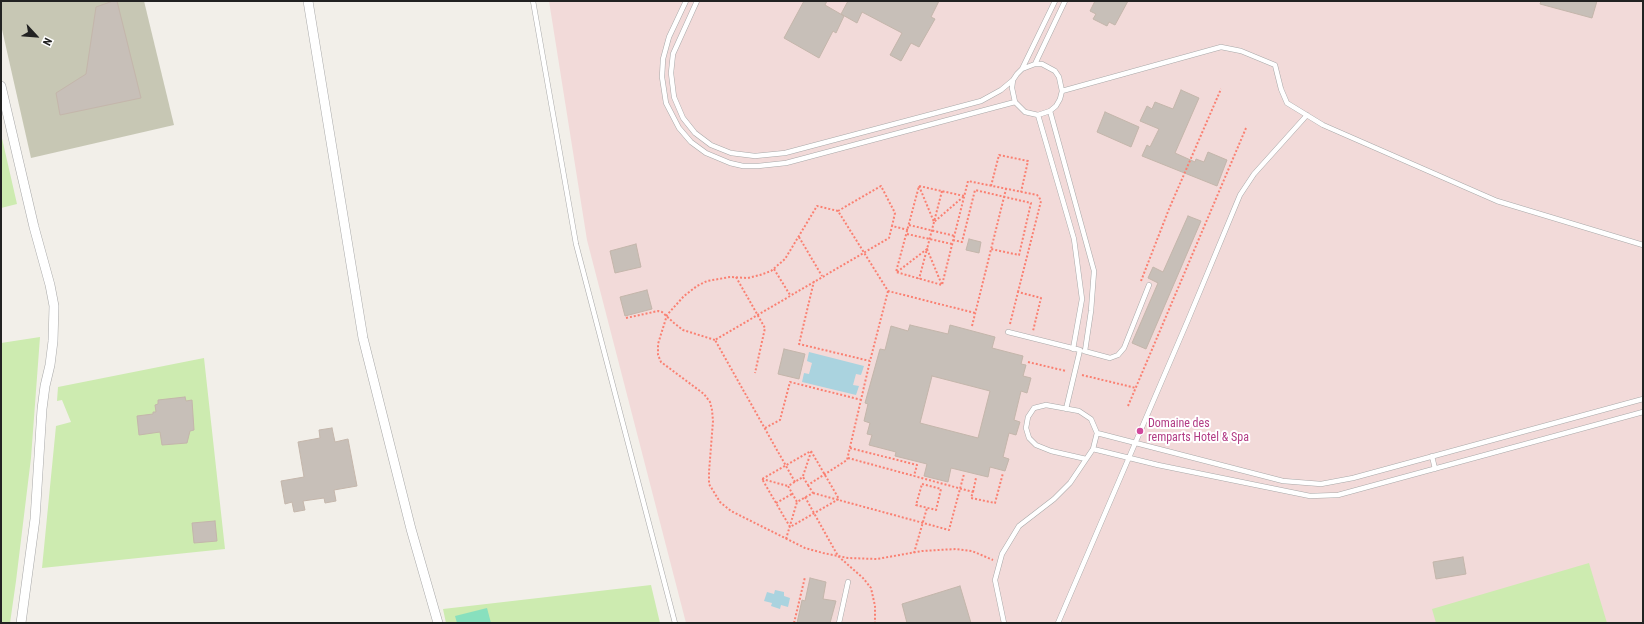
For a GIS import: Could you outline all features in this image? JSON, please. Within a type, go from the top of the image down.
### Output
[{"type":"street","points":[[308,1],[363,338],[411,529],[438,623]]},
{"type":"street","points":[[1,86],[54,306],[53,341],[50,365],[44,386],[35,519],[21,623]]},
{"type":"lane","points":[[533,1],[576,244],[675,623]]},
{"type":"lane","points":[[686,1],[669,37],[664,53],[662,86],[666,103],[678,128],[691,142],[706,153],[736,165],[773,166],[1015,102]]},
{"type":"lane","points":[[697,1],[675,47],[671,67],[674,97],[683,118],[699,136],[720,150],[743,155],[770,155],[812,146],[981,101],[1001,90],[1013,80],[1022,68],[1054,1]]},
{"type":"lane","points":[[1035,64],[1065,1]]},
{"type":"lane","points":[[1062,91],[1221,47],[1241,51],[1275,65],[1281,89],[1287,103],[1323,125],[1497,201],[1643,245]]},
{"type":"lane","points":[[1013,80],[1012,95],[1015,102],[1025,112],[1038,114],[1050,111],[1056,106],[1060,99],[1062,84],[1055,71],[1049,67],[1035,64],[1022,68]]},
{"type":"lane","points":[[1050,111],[1094,271],[1091,310],[1082,351],[1066,408]]},
{"type":"lane","points":[[1038,114],[1074,239],[1082,300],[1073,349]]},
{"type":"lane","points":[[1058,623],[1240,195],[1257,170],[1307,115]]},
{"type":"lane","points":[[812,146],[813,155]]},
{"type":"lane","points":[[1008,332],[1110,358],[1118,355],[1124,348],[1149,285]]},
{"type":"lane","points":[[1097,433],[1283,480],[1321,484],[1353,478],[1643,399]]},
{"type":"lane","points":[[1004,623],[995,580],[1002,554],[1019,526],[1054,499],[1070,483],[1086,459],[1093,448],[1097,433],[1091,419],[1079,411],[1046,405],[1034,408],[1028,417],[1026,428],[1029,438],[1036,445],[1051,451],[1086,459]]},
{"type":"lane","points":[[1093,448],[1158,465],[1310,496],[1338,495],[1643,412]]},
{"type":"lane","points":[[1432,456],[1435,469]]},
{"type":"lane","points":[[839,623],[848,582]]},
{"type":"path","points":[[1149,285],[1141,281],[1169,209],[1221,89]]},
{"type":"path","points":[[1128,406],[1246,128]]},
{"type":"path","points":[[991,186],[999,155],[1028,161],[1021,192]]},
{"type":"path","points":[[942,285],[968,181],[1037,195],[1041,201],[1008,332]]},
{"type":"path","points":[[715,340],[889,238],[896,213],[881,186],[838,211],[817,206],[785,258],[774,269],[748,278],[736,277],[707,281],[697,286],[684,296],[666,315],[658,344],[658,355],[661,362],[704,394],[710,402],[713,421],[709,484],[720,502],[731,511],[805,548],[838,556],[877,559],[942,548],[972,551],[999,563]]},
{"type":"path","points":[[919,186],[964,196]]},
{"type":"path","points":[[919,186],[934,222]]},
{"type":"path","points":[[896,272],[919,186]]},
{"type":"path","points":[[972,326],[1006,189]]},
{"type":"path","points":[[953,240],[962,242],[975,190],[1031,203],[1019,255],[991,249]]},
{"type":"path","points":[[919,279],[942,191]]},
{"type":"path","points":[[934,222],[964,196]]},
{"type":"path","points":[[838,211],[888,291],[975,313]]},
{"type":"path","points":[[909,225],[955,236]]},
{"type":"path","points":[[892,226],[908,230]]},
{"type":"path","points":[[907,234],[952,244]]},
{"type":"path","points":[[799,236],[822,276]]},
{"type":"path","points":[[896,272],[927,249]]},
{"type":"path","points":[[927,249],[942,285]]},
{"type":"path","points":[[774,269],[790,295]]},
{"type":"path","points":[[896,272],[942,285]]},
{"type":"path","points":[[736,277],[765,328],[755,373]]},
{"type":"path","points":[[814,281],[799,344],[870,361]]},
{"type":"path","points":[[808,485],[848,460],[870,361],[888,291]]},
{"type":"path","points":[[1018,292],[1041,298],[1032,338]]},
{"type":"path","points":[[626,318],[658,311],[666,315],[683,330],[715,340],[795,482]]},
{"type":"path","points":[[765,428],[780,420],[790,382],[862,400]]},
{"type":"path","points":[[850,448],[917,465],[914,476]]},
{"type":"path","points":[[762,479],[811,451]]},
{"type":"path","points":[[811,451],[838,499]]},
{"type":"path","points":[[762,479],[788,486],[795,482],[803,477],[811,451]]},
{"type":"path","points":[[848,458],[973,492]]},
{"type":"path","points":[[976,478],[972,498],[995,503],[1003,473]]},
{"type":"path","points":[[803,477],[813,492],[949,530],[964,474]]},
{"type":"path","points":[[762,479],[790,527]]},
{"type":"path","points":[[932,487],[933,481]]},
{"type":"path","points":[[922,484],[941,489],[936,510],[927,508],[916,505],[922,484]]},
{"type":"path","points":[[788,486],[797,502]]},
{"type":"path","points":[[786,539],[797,502],[813,492]]},
{"type":"path","points":[[776,503],[792,494]]},
{"type":"path","points":[[805,497],[838,556],[863,578],[871,588],[875,606],[875,623]]},
{"type":"path","points":[[790,527],[838,499]]},
{"type":"path","points":[[914,553],[927,508]]},
{"type":"path","points":[[794,623],[805,577]]},
{"type":"shaded area","points":[[1,1],[144,1],[174,125],[31,158],[1,25]]},
{"type":"shaded area","name":"Domaine des remparts Hotel & Spa","points":[[549,1],[1643,1],[1643,623],[686,623],[587,240]]},
{"type":"green space","points":[[1,134],[17,204],[1,208]]},
{"type":"green space","points":[[40,337],[31,458],[16,581],[10,623],[1,623],[1,343]]},
{"type":"green space","points":[[204,358],[225,549],[42,568],[56,426],[71,422],[62,400],[57,401],[58,387]]},
{"type":"green space","points":[[1589,563],[1607,623],[1436,623],[1432,609]]},
{"type":"green space","points":[[651,585],[660,623],[446,623],[443,609]]},
{"type":"green space","points":[[487,608],[491,623],[457,623],[455,616]]},
{"type":"water","points":[[809,352],[864,366],[861,375],[856,374],[853,385],[859,386],[856,395],[802,382],[804,373],[809,374],[812,363],[807,361]]},
{"type":"water","points":[[775,590],[784,592],[784,596],[790,598],[788,607],[781,605],[780,609],[771,606],[772,603],[764,601],[767,592],[774,594]]},
{"type":"building","points":[[117,1],[141,98],[60,115],[56,93],[86,74],[96,7]]},
{"type":"building","points":[[804,1],[827,1],[825,5],[844,16],[836,33],[833,31],[819,58],[784,38]]},
{"type":"building","points":[[848,1],[939,1],[931,17],[935,19],[919,47],[911,43],[901,61],[890,55],[902,33],[862,12],[857,23],[841,14]]},
{"type":"building","points":[[1095,1],[1128,1],[1115,25],[1109,22],[1107,26],[1093,19],[1096,14],[1090,11]]},
{"type":"building","points":[[1541,1],[1597,1],[1592,18],[1540,4]]},
{"type":"building","points":[[1181,90],[1199,98],[1175,153],[1195,162],[1196,159],[1204,162],[1208,152],[1227,160],[1217,186],[1142,156],[1147,145],[1150,147],[1159,129],[1140,121],[1147,106],[1152,109],[1155,102],[1173,109]]},
{"type":"building","points":[[1105,112],[1139,127],[1131,147],[1097,132]]},
{"type":"building","points":[[1188,216],[1201,221],[1146,349],[1132,343],[1158,283],[1148,278],[1153,267],[1163,272]]},
{"type":"building","points":[[969,239],[981,242],[979,253],[966,250]]},
{"type":"building","points":[[636,244],[641,267],[615,273],[610,251]]},
{"type":"building","points":[[647,290],[652,309],[625,316],[620,297]]},
{"type":"building","points":[[910,325],[948,334],[950,325],[995,337],[992,348],[1023,356],[1021,364],[1026,365],[1023,376],[1031,378],[1027,393],[1021,391],[1014,420],[1020,422],[1016,435],[1009,433],[1003,457],[1009,459],[1005,471],[990,467],[988,477],[951,468],[948,482],[924,476],[927,464],[895,456],[896,452],[869,445],[872,435],[867,434],[870,423],[864,421],[868,404],[865,403],[880,349],[885,350],[891,326],[908,331]],"holes":[[[932,376],[990,391],[978,438],[920,423]]]},
{"type":"building","points":[[784,349],[805,354],[799,379],[778,374]]},
{"type":"building","points":[[185,397],[186,401],[192,400],[194,430],[190,431],[187,443],[162,445],[160,432],[139,435],[137,416],[153,414],[153,412],[156,412],[155,405],[158,404],[158,400]]},
{"type":"building","points":[[332,428],[335,442],[348,439],[357,486],[334,490],[336,501],[325,503],[324,498],[303,501],[305,510],[294,512],[292,502],[285,504],[281,481],[304,477],[298,442],[320,438],[319,430]]},
{"type":"building","points":[[215,521],[217,541],[194,543],[192,523]]},
{"type":"building","points":[[1463,557],[1466,574],[1436,579],[1433,562]]},
{"type":"building","points":[[810,578],[826,582],[823,599],[836,601],[830,623],[797,623],[802,600],[805,601]]},
{"type":"building","points":[[960,586],[971,623],[907,623],[902,604]]},
{"type":"place","name":"Domaine des remparts Hotel & Spa","points":[[1140,431]]}]
